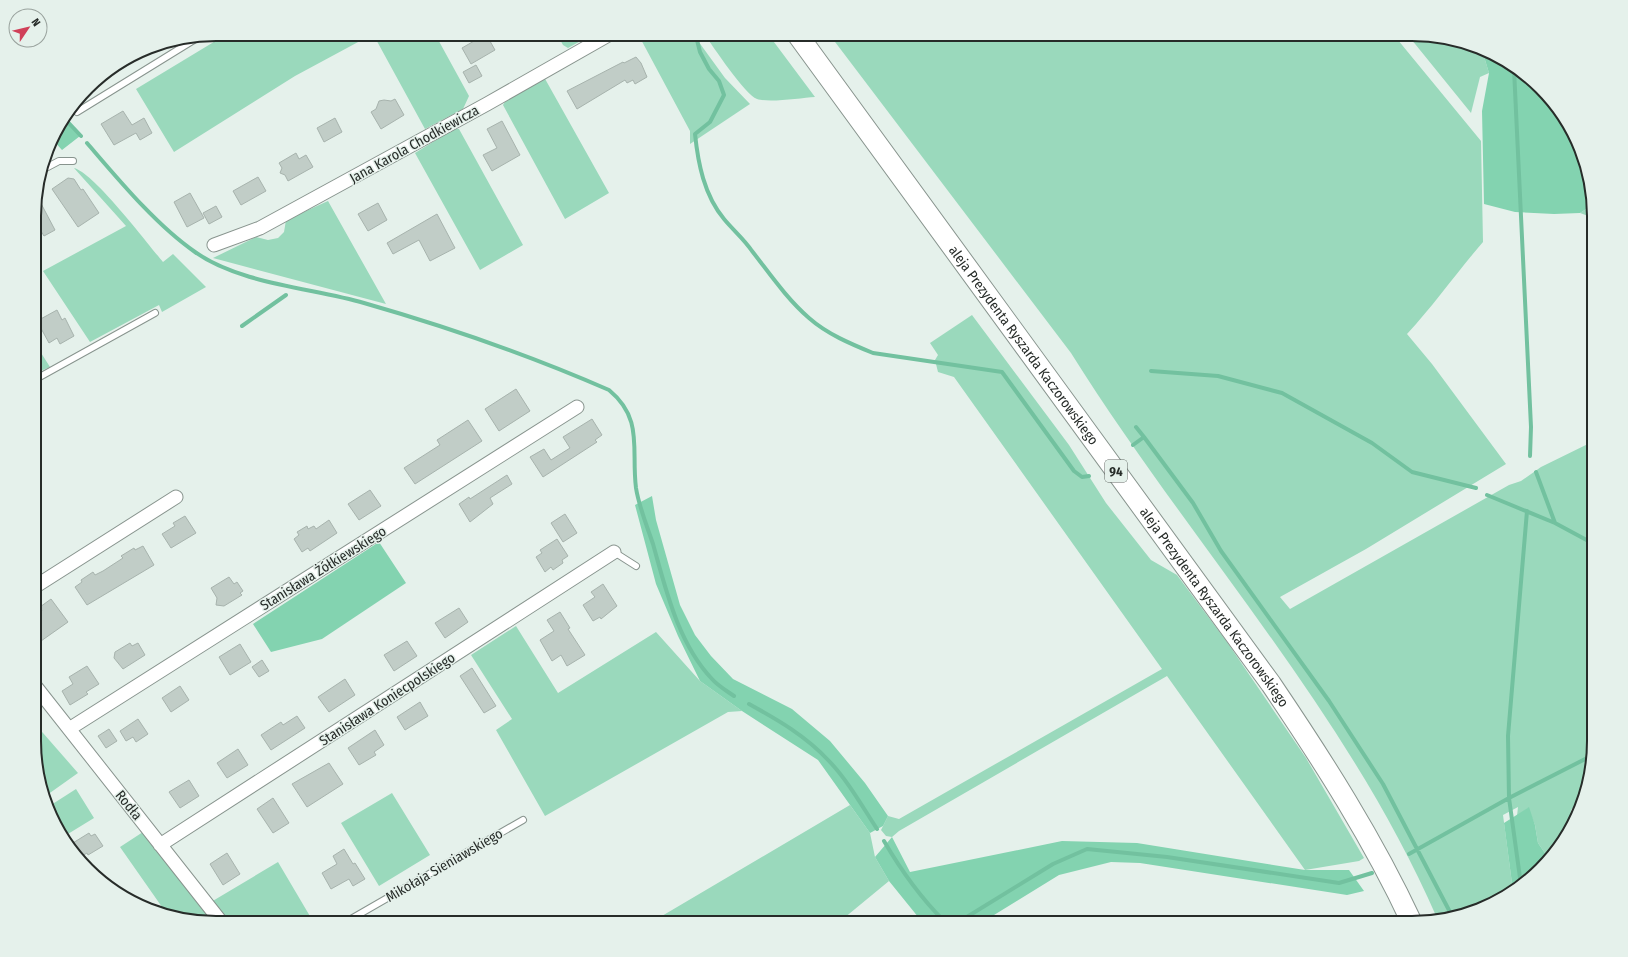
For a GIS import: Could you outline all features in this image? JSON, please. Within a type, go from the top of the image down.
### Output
[{"type":"main road","name":"aleja Prezydenta Ryszarda Kaczorowskiego","points":[[802,41],[1271,684],[1316,751],[1355,815],[1408,916]]},
{"type":"street","name":"Jana Karola Chodkiewicza","points":[[214,245],[260,228],[487,104],[598,41]]},
{"type":"street","name":"Stanisława Żółkiewskiego","points":[[69,729],[577,406]]},
{"type":"street","points":[[41,583],[176,497]]},
{"type":"street","name":"Stanisława Koniecpolskiego","points":[[160,845],[614,552]]},
{"type":"street","name":"Rodła","points":[[41,693],[216,916]]},
{"type":"lane","points":[[77,112],[189,43]]},
{"type":"lane","points":[[48,167],[59,161],[73,161]]},
{"type":"lane","points":[[41,376],[155,313]]},
{"type":"lane","points":[[614,552],[636,566]]},
{"type":"lane","name":"Mikołaja Sieniawskiego","points":[[356,916],[523,820]]},
{"type":"green space","points":[[215,41],[360,41],[295,76],[174,152],[136,89]]},
{"type":"green space","points":[[377,41],[439,41],[469,96],[463,109],[425,129]]},
{"type":"green space","points":[[561,41],[580,41],[568,48],[563,45]]},
{"type":"green space","points":[[642,41],[698,41],[725,78],[750,104],[690,144],[690,131]]},
{"type":"green space","points":[[709,41],[773,41],[815,97],[777,100],[757,99],[752,96],[737,80]]},
{"type":"green space","points":[[834,41],[1399,41],[1481,141],[1483,242],[1427,312],[1407,334],[1432,364],[1506,464],[1366,549],[1280,597],[1290,609],[1509,485],[1521,481],[1541,467],[1587,444],[1586,764],[1575,805],[1571,810],[1571,815],[1564,828],[1546,854],[1538,843],[1535,825],[1528,808],[1517,816],[1518,807],[1503,815],[1512,885],[1500,893],[1479,903],[1435,915],[1400,842],[1359,769],[1313,698],[1117,423],[1071,353]]},
{"type":"green space","points":[[1413,41],[1446,44],[1484,56],[1489,73],[1480,77],[1471,113]]},
{"type":"green space","points":[[1484,56],[1500,64],[1519,77],[1536,92],[1551,109],[1564,128],[1578,160],[1584,182],[1587,208],[1580,213],[1554,214],[1515,212],[1484,204],[1482,111],[1489,73]]},
{"type":"green space","points":[[544,77],[609,193],[565,219],[503,105],[506,100]]},
{"type":"green space","points":[[68,123],[80,136],[62,150],[57,144]]},
{"type":"green space","points":[[454,129],[459,129],[523,245],[480,270],[415,153]]},
{"type":"green space","points":[[74,168],[94,182],[107,195],[163,262],[173,254],[206,287],[162,312],[159,305],[90,342],[43,271],[126,226]]},
{"type":"green space","points":[[328,201],[386,304],[213,258],[256,237],[268,240],[278,238],[284,232],[286,220]]},
{"type":"green space","points":[[1587,208],[1587,216],[1580,213]]},
{"type":"green space","points":[[972,315],[1069,445],[1106,503],[1151,560],[1177,575],[1227,642],[1306,758],[1364,858],[1359,861],[1305,870],[1167,676],[899,831],[892,837],[886,836],[881,830],[888,816],[899,819],[1162,669],[954,377],[938,372],[935,360],[938,355],[930,343]]},
{"type":"green space","points":[[41,353],[50,367],[41,371]]},
{"type":"green space","points":[[652,496],[656,520],[680,605],[695,635],[711,656],[733,679],[792,709],[830,741],[865,783],[888,816],[883,826],[870,833],[818,760],[742,711],[700,681],[678,636],[656,584],[635,505]]},
{"type":"green space","points":[[379,542],[406,583],[322,639],[271,652],[253,624]]},
{"type":"green space","points":[[516,626],[558,693],[656,632],[700,681],[742,711],[728,712],[545,816],[496,730],[512,719],[471,655]]},
{"type":"green space","points":[[41,731],[78,773],[49,794],[42,764]]},
{"type":"green space","points":[[76,789],[94,818],[68,834],[53,804]]},
{"type":"green space","points":[[392,793],[430,855],[379,886],[341,823]]},
{"type":"green space","points":[[850,805],[870,833],[875,857],[889,881],[846,916],[662,916]]},
{"type":"green space","points":[[1529,807],[1535,825],[1538,843],[1546,854],[1536,865],[1512,885],[1504,823]]},
{"type":"green space","points":[[143,832],[208,916],[182,913],[162,908],[120,847]]},
{"type":"green space","points":[[892,837],[910,872],[1062,841],[1137,843],[1305,870],[1349,870],[1364,891],[1347,895],[1140,863],[1111,862],[1059,875],[992,916],[917,916],[889,881],[875,857]]},
{"type":"green space","points":[[278,862],[310,916],[224,916],[211,902]]},
{"type":"building","points":[[474,41],[490,41],[495,50],[471,64],[462,48]]},
{"type":"building","points":[[636,57],[641,63],[647,77],[635,84],[633,80],[627,83],[625,80],[577,109],[567,91],[623,62],[624,63]]},
{"type":"building","points":[[476,65],[482,76],[469,83],[463,72]]},
{"type":"building","points":[[395,99],[404,115],[381,129],[371,112],[376,109],[379,101],[391,101]]},
{"type":"building","points":[[123,111],[132,125],[144,118],[152,133],[140,140],[136,133],[114,145],[101,124]]},
{"type":"building","points":[[335,118],[342,132],[324,142],[317,128]]},
{"type":"building","points":[[502,121],[520,155],[492,171],[483,155],[497,148],[487,129]]},
{"type":"building","points":[[296,153],[299,159],[306,155],[313,167],[288,181],[285,175],[280,173],[282,168],[279,163]]},
{"type":"building","points":[[258,177],[266,191],[241,205],[233,191]]},
{"type":"building","points":[[68,178],[74,179],[81,190],[83,189],[99,213],[78,227],[52,189]]},
{"type":"building","points":[[190,193],[204,218],[187,227],[174,202]]},
{"type":"building","points":[[378,203],[387,220],[368,231],[358,214]]},
{"type":"building","points":[[41,204],[55,230],[44,236],[41,231]]},
{"type":"building","points":[[216,206],[222,217],[209,224],[203,213]]},
{"type":"building","points":[[437,214],[455,248],[430,261],[419,240],[393,254],[387,243]]},
{"type":"building","points":[[57,310],[62,320],[65,318],[74,336],[60,344],[57,338],[49,343],[41,328],[41,319]]},
{"type":"building","points":[[516,389],[530,411],[499,431],[485,409]]},
{"type":"building","points":[[592,419],[602,435],[595,440],[597,442],[543,477],[530,457],[544,449],[551,460],[570,448],[563,437]]},
{"type":"building","points":[[468,420],[482,441],[415,484],[404,468],[440,445],[437,440]]},
{"type":"building","points":[[507,475],[512,484],[490,498],[493,504],[470,522],[459,504],[469,497],[470,499]]},
{"type":"building","points":[[370,490],[381,506],[359,520],[348,504]]},
{"type":"building","points":[[565,514],[577,533],[563,542],[551,523]]},
{"type":"building","points":[[185,516],[196,533],[171,548],[162,534],[175,526],[173,523]]},
{"type":"building","points":[[329,520],[337,533],[310,551],[308,548],[302,552],[294,539],[299,535],[297,532],[307,526],[308,529],[314,526],[316,529]]},
{"type":"building","points":[[557,539],[568,556],[562,560],[563,563],[553,570],[551,567],[545,572],[536,557],[542,553],[540,550]]},
{"type":"building","points":[[143,546],[154,565],[87,605],[75,587],[82,582],[81,580],[93,572],[95,575],[103,571],[123,558],[121,556],[134,548],[135,550]]},
{"type":"building","points":[[229,577],[234,584],[237,582],[243,591],[240,593],[242,595],[224,606],[216,605],[217,598],[211,588]]},
{"type":"building","points":[[603,584],[617,606],[601,619],[600,617],[593,621],[583,605],[595,597],[591,592]]},
{"type":"building","points":[[51,599],[68,622],[41,641],[42,611],[41,606]]},
{"type":"building","points":[[459,608],[468,622],[445,638],[435,623]]},
{"type":"building","points":[[560,612],[570,628],[568,629],[585,655],[567,666],[561,655],[552,661],[540,640],[554,631],[547,620]]},
{"type":"building","points":[[407,641],[417,656],[394,671],[384,655]]},
{"type":"building","points":[[130,643],[132,646],[138,643],[145,655],[123,669],[114,658],[115,652]]},
{"type":"building","points":[[240,644],[251,662],[230,675],[219,657]]},
{"type":"building","points":[[262,660],[269,671],[259,677],[252,667]]},
{"type":"building","points":[[87,666],[99,684],[86,692],[88,694],[70,705],[62,691],[73,684],[69,677]]},
{"type":"building","points":[[472,668],[496,706],[484,713],[460,676]]},
{"type":"building","points":[[345,679],[355,695],[329,712],[318,697]]},
{"type":"building","points":[[180,686],[189,700],[171,712],[162,698]]},
{"type":"building","points":[[420,702],[428,716],[405,730],[397,717]]},
{"type":"building","points":[[297,716],[305,728],[271,750],[261,735],[281,722],[283,725]]},
{"type":"building","points":[[138,719],[148,734],[136,742],[133,737],[126,741],[120,731]]},
{"type":"building","points":[[109,729],[117,741],[106,748],[98,736]]},
{"type":"building","points":[[375,730],[384,745],[374,752],[376,755],[359,765],[348,748]]},
{"type":"building","points":[[238,749],[248,765],[227,778],[217,763]]},
{"type":"building","points":[[329,763],[343,784],[307,807],[292,784]]},
{"type":"building","points":[[189,780],[199,796],[180,808],[169,792]]},
{"type":"building","points":[[273,798],[289,823],[273,833],[257,809]]},
{"type":"building","points":[[89,833],[91,836],[95,834],[103,846],[88,855],[87,853],[83,855],[73,843]]},
{"type":"building","points":[[344,849],[353,864],[355,863],[365,879],[353,886],[349,879],[331,889],[322,873],[337,864],[333,856]]},
{"type":"building","points":[[227,853],[240,874],[223,885],[210,864]]},
{"type":"waterway","points":[[697,41],[700,52],[709,69],[719,81],[724,95],[710,122],[695,134],[700,167],[711,200],[724,219],[746,242],[793,303],[816,324],[831,334],[873,353],[1002,372],[1074,471],[1082,477],[1089,476]]},
{"type":"waterway","points":[[1514,74],[1531,427],[1530,456]]},
{"type":"waterway","points":[[68,122],[81,136]]},
{"type":"waterway","points":[[87,143],[138,201],[166,229],[195,252],[213,263],[255,278],[364,303],[426,322],[518,353],[609,390],[620,401],[632,423],[637,495],[668,597],[682,633],[700,665],[714,682],[734,696]]},
{"type":"waterway","points":[[242,326],[286,295]]},
{"type":"waterway","points":[[1151,371],[1218,376],[1282,393],[1372,443],[1412,472],[1476,488]]},
{"type":"waterway","points":[[1133,445],[1144,437],[1136,427]]},
{"type":"waterway","points":[[1144,437],[1193,503],[1221,551],[1329,701],[1383,784],[1450,912]]},
{"type":"waterway","points":[[1536,472],[1555,523]]},
{"type":"waterway","points":[[1487,495],[1555,523],[1587,540]]},
{"type":"waterway","points":[[1520,879],[1509,798],[1508,736],[1527,511]]},
{"type":"waterway","points":[[749,704],[791,729],[820,752],[842,777],[877,829]]},
{"type":"waterway","points":[[1409,854],[1509,798],[1586,758]]},
{"type":"waterway","points":[[884,841],[904,873],[939,916]]},
{"type":"waterway","points":[[968,916],[1053,864],[1087,849],[1167,857],[1339,883],[1372,873]]}]
